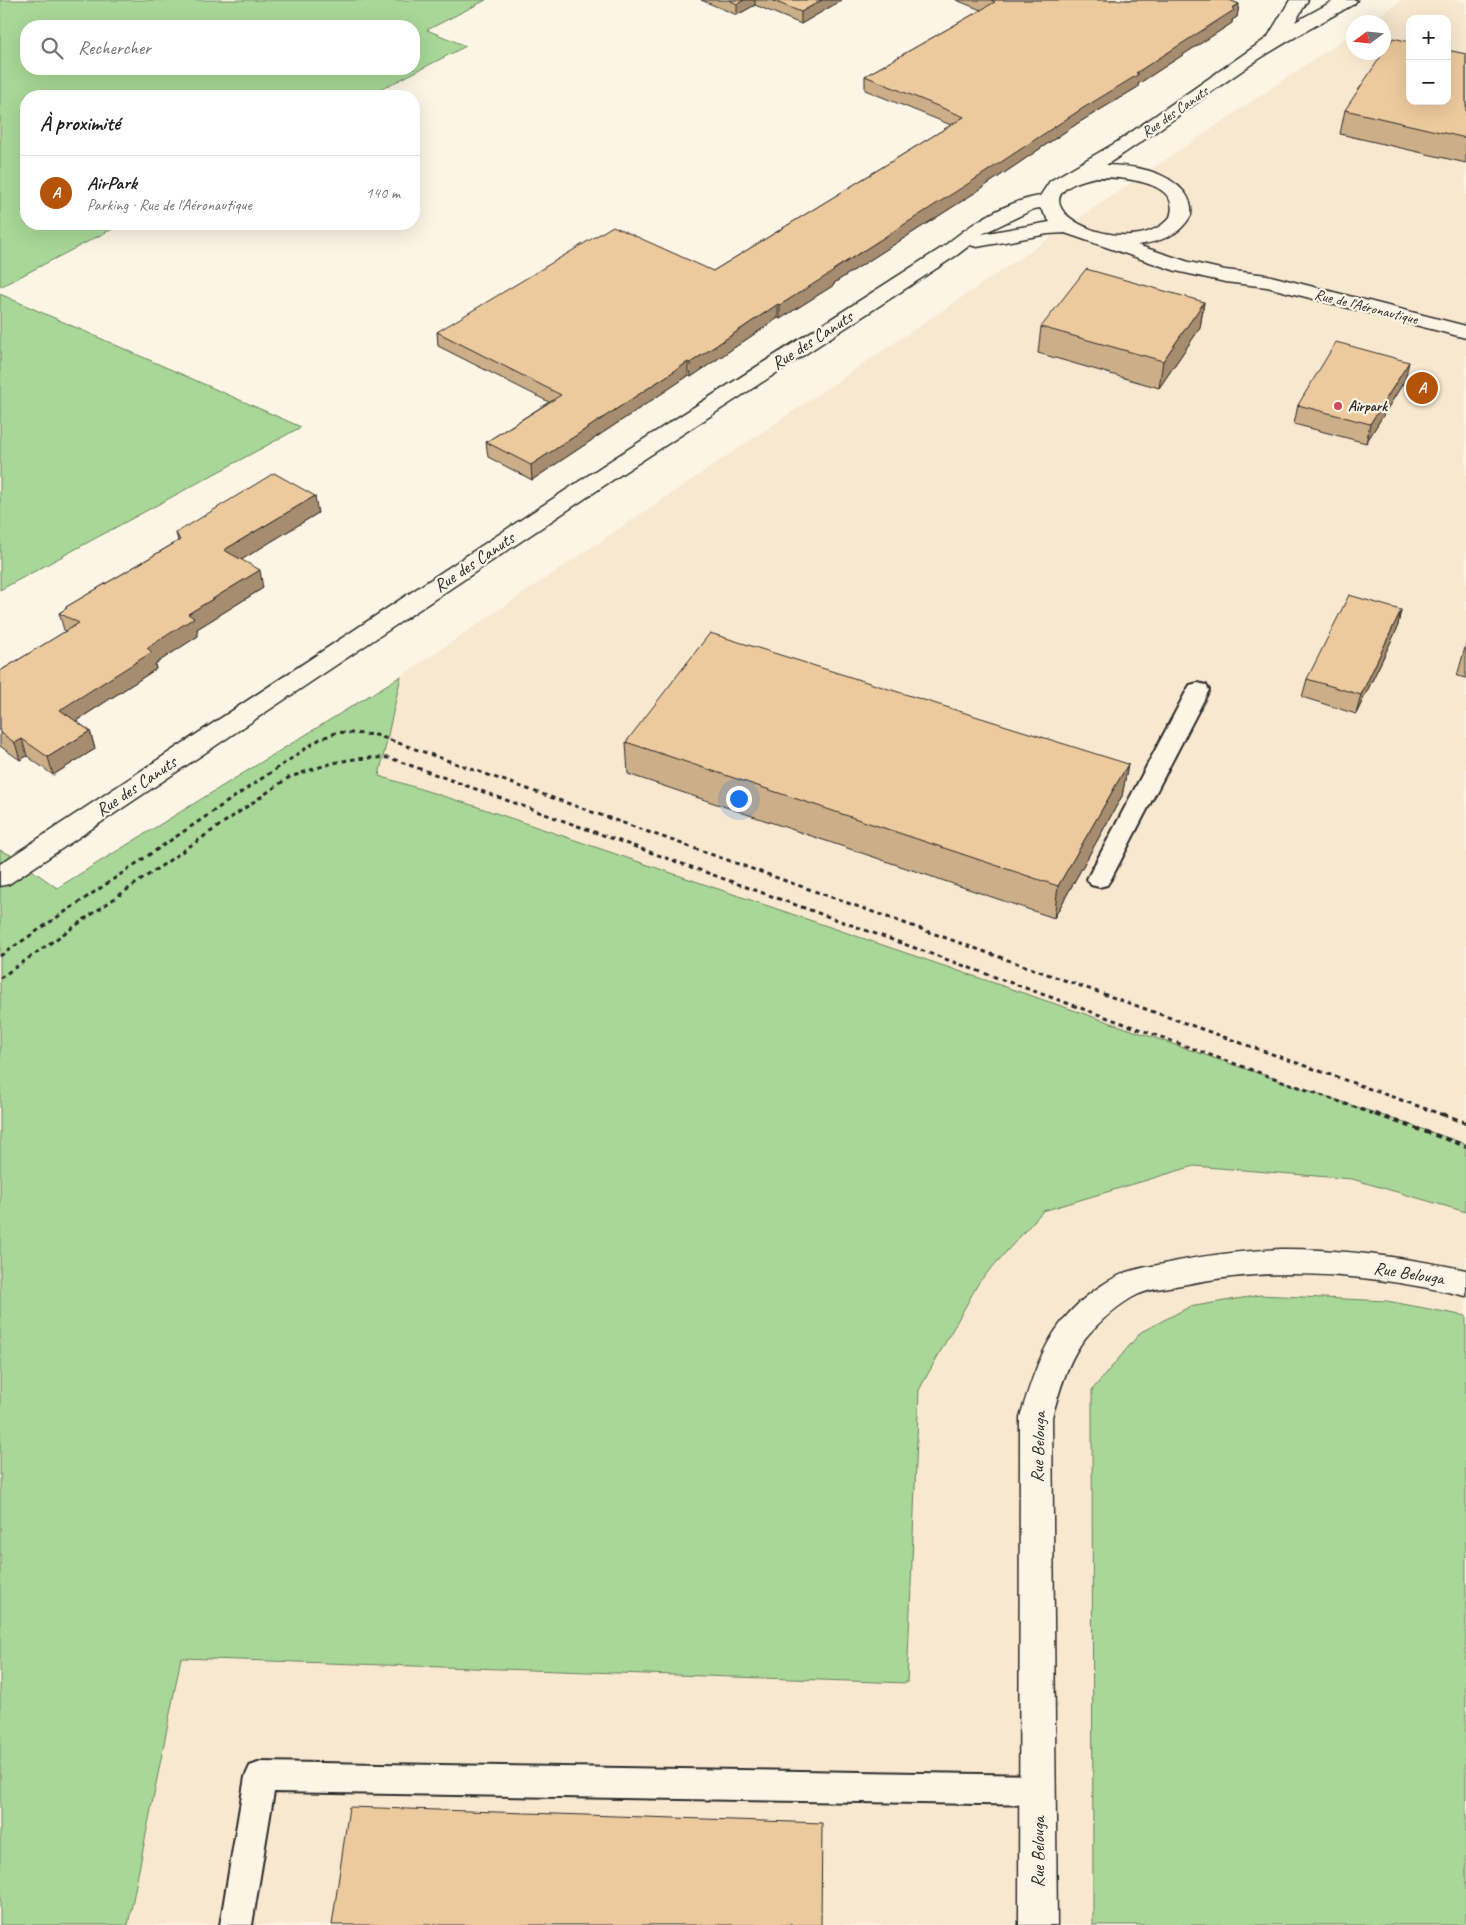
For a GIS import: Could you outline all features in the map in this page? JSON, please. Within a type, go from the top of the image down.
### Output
[{"type":"street","name":"Rue des Canuts","points":[[1275,40],[1299,0]]},
{"type":"street","name":"Rue des Canuts","points":[[1071,177],[1102,161],[1132,142],[1275,40],[1348,0]]},
{"type":"street","points":[[1096,171],[1121,171],[1154,180],[1167,187],[1182,204],[1182,214],[1177,223],[1178,242],[1104,239],[1077,232],[1067,227],[1056,219],[1050,210],[1048,201],[1051,192],[1059,184],[1071,177],[1096,171]]},
{"type":"street","name":"Rue des Canuts","points":[[0,877],[621,464],[950,251],[974,230],[1029,204],[1048,201]]},
{"type":"street","name":"Rue des Canuts","points":[[950,251],[986,238],[1048,228],[1067,227]]},
{"type":"street","name":"Rue de l'Aéronautique","points":[[1104,239],[1142,256],[1206,273],[1235,279],[1267,281],[1466,332]]},
{"type":"street","name":"Rue de l'Aéronautique","points":[[1178,242],[1213,262],[1242,269],[1267,281]]},
{"type":"street","name":"Rue Belouga","points":[[1038,1925],[1036,1417],[1046,1383],[1071,1333],[1096,1308],[1131,1284],[1193,1269],[1249,1261],[1314,1260],[1398,1269],[1466,1283]]},
{"type":"lane","points":[[1099,879],[1198,690]]},
{"type":"lane","points":[[236,1925],[260,1777],[1038,1790]]},
{"type":"path","points":[[0,956],[320,739],[338,732],[376,735],[1466,1123]]},
{"type":"path","points":[[0,978],[288,778],[331,762],[366,757],[390,758],[1314,1094],[1466,1146]]},
{"type":"shaded area","points":[[1402,0],[1457,0],[1466,2],[1466,1925],[128,1925],[181,1658],[401,676],[1346,38],[1346,60],[1391,60],[1391,15],[1380,15]]},
{"type":"green space","points":[[0,0],[486,0],[427,30],[466,46],[420,69],[420,20],[20,20],[20,75],[409,75],[380,90],[20,90],[20,230],[110,230],[0,287]]},
{"type":"green space","points":[[0,294],[301,427],[0,590]]},
{"type":"green space","points":[[401,676],[379,776],[475,806],[1466,1144],[1466,1212],[1352,1179],[1194,1166],[1043,1211],[979,1282],[919,1390],[907,1683],[181,1658],[128,1925],[0,1925],[0,850],[11,855],[57,888]]},
{"type":"green space","points":[[1260,1295],[1387,1301],[1466,1316],[1466,1925],[1093,1925],[1092,1390],[1141,1332],[1189,1307]]},
{"type":"building","points":[[729,0],[744,0],[737,4]]},
{"type":"building","points":[[771,0],[822,0],[801,12]]},
{"type":"building","points":[[991,0],[1229,0],[1239,4],[1232,8],[1234,10],[1136,73],[1139,74],[1080,110],[834,271],[780,305],[778,304],[531,465],[486,442],[561,395],[437,332],[613,226],[713,271],[964,117],[865,76],[995,2]]},
{"type":"building","points":[[1393,38],[1406,41],[1406,105],[1451,105],[1451,51],[1466,54],[1466,138],[1345,110],[1378,60],[1391,60],[1391,41]]},
{"type":"building","points":[[1086,269],[1204,302],[1163,361],[1041,327]]},
{"type":"building","name":"Airpark","points":[[1336,342],[1409,362],[1370,424],[1298,405]]},
{"type":"building","points":[[274,473],[315,496],[224,550],[260,570],[188,614],[194,618],[147,648],[152,652],[60,710],[90,731],[48,757],[22,739],[15,743],[0,732],[0,671],[79,623],[59,613],[66,607],[180,540],[176,533]]},
{"type":"building","points":[[1349,595],[1401,610],[1361,695],[1307,679]]},
{"type":"building","points":[[710,633],[1128,764],[1058,886],[626,742]]},
{"type":"building","points":[[349,1807],[822,1823],[821,1925],[332,1925]]},
{"type":"place","name":"AirPark","points":[[1422,388]]},
{"type":"place","name":"Airpark","points":[[1338,406]]}]
